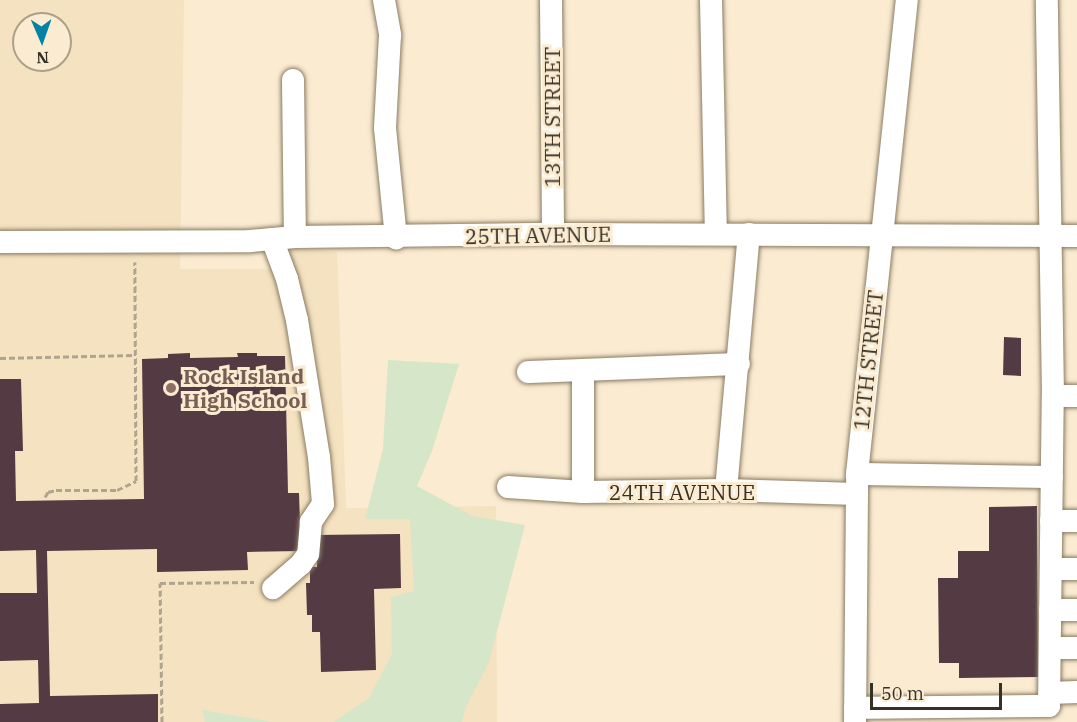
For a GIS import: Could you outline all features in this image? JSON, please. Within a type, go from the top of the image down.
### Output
[{"type":"street","points":[[384,0],[390,34],[385,128],[396,238]]},
{"type":"street","name":"13TH STREET","points":[[551,0],[553,234]]},
{"type":"street","points":[[711,0],[716,234]]},
{"type":"street","name":"12TH STREET","points":[[855,715],[857,484],[880,236],[907,0]]},
{"type":"street","points":[[855,715],[1049,705],[1053,396],[1047,0]]},
{"type":"street","points":[[293,80],[295,237]]},
{"type":"street","name":"25TH AVENUE","points":[[0,242],[136,242],[295,237],[396,238],[553,234],[1077,236]]},
{"type":"street","points":[[726,490],[749,234]]},
{"type":"street","points":[[272,239],[287,279],[297,320],[319,457],[323,504],[311,522],[308,554],[301,564],[273,588]]},
{"type":"street","points":[[528,372],[739,364]]},
{"type":"street","points":[[582,370],[583,492]]},
{"type":"street","points":[[1053,396],[1077,396]]},
{"type":"street","name":"24TH AVENUE","points":[[508,487],[583,492],[726,490],[1052,477]]},
{"type":"street","points":[[1051,521],[1077,521]]},
{"type":"street","points":[[1051,569],[1077,569]]},
{"type":"street","points":[[1050,610],[1077,610]]},
{"type":"street","points":[[1050,648],[1077,648]]},
{"type":"street","points":[[1050,693],[1077,692]]},
{"type":"path","points":[[45,497],[48,492],[56,490],[117,490],[136,481],[136,242]]},
{"type":"path","points":[[0,358],[135,355]]},
{"type":"path","points":[[162,722],[160,583],[254,582],[273,588]]},
{"type":"shaded area","name":"Rock Island High School","points":[[0,0],[184,0],[180,269],[270,269],[295,249],[337,252],[346,508],[496,506],[497,722],[0,722]]},
{"type":"green space","points":[[388,360],[459,364],[432,451],[417,486],[472,516],[525,525],[489,662],[465,709],[462,722],[334,722],[369,698],[392,654],[391,597],[414,591],[410,519],[365,519],[383,449]]},
{"type":"green space","points":[[202,710],[273,722],[205,722]]},
{"type":"building","points":[[1004,337],[1021,338],[1021,376],[1003,375]]},
{"type":"building","points":[[190,353],[190,358],[238,357],[237,353],[285,356],[288,493],[299,493],[301,551],[247,552],[248,570],[157,572],[157,549],[47,551],[50,696],[158,694],[158,722],[0,722],[0,704],[39,703],[38,660],[0,661],[0,593],[37,593],[36,550],[0,551],[0,379],[21,379],[23,451],[15,451],[16,501],[144,499],[142,359],[168,358],[168,354]]},
{"type":"building","points":[[1037,506],[1038,677],[959,678],[959,663],[939,663],[938,578],[958,578],[958,551],[989,551],[989,507]]},
{"type":"building","points":[[400,534],[401,588],[374,589],[376,670],[321,672],[320,632],[312,632],[312,615],[307,615],[306,583],[310,583],[310,567],[317,567],[317,535]]},
{"type":"place","name":"Rock Island High School","points":[[171,388]]}]
